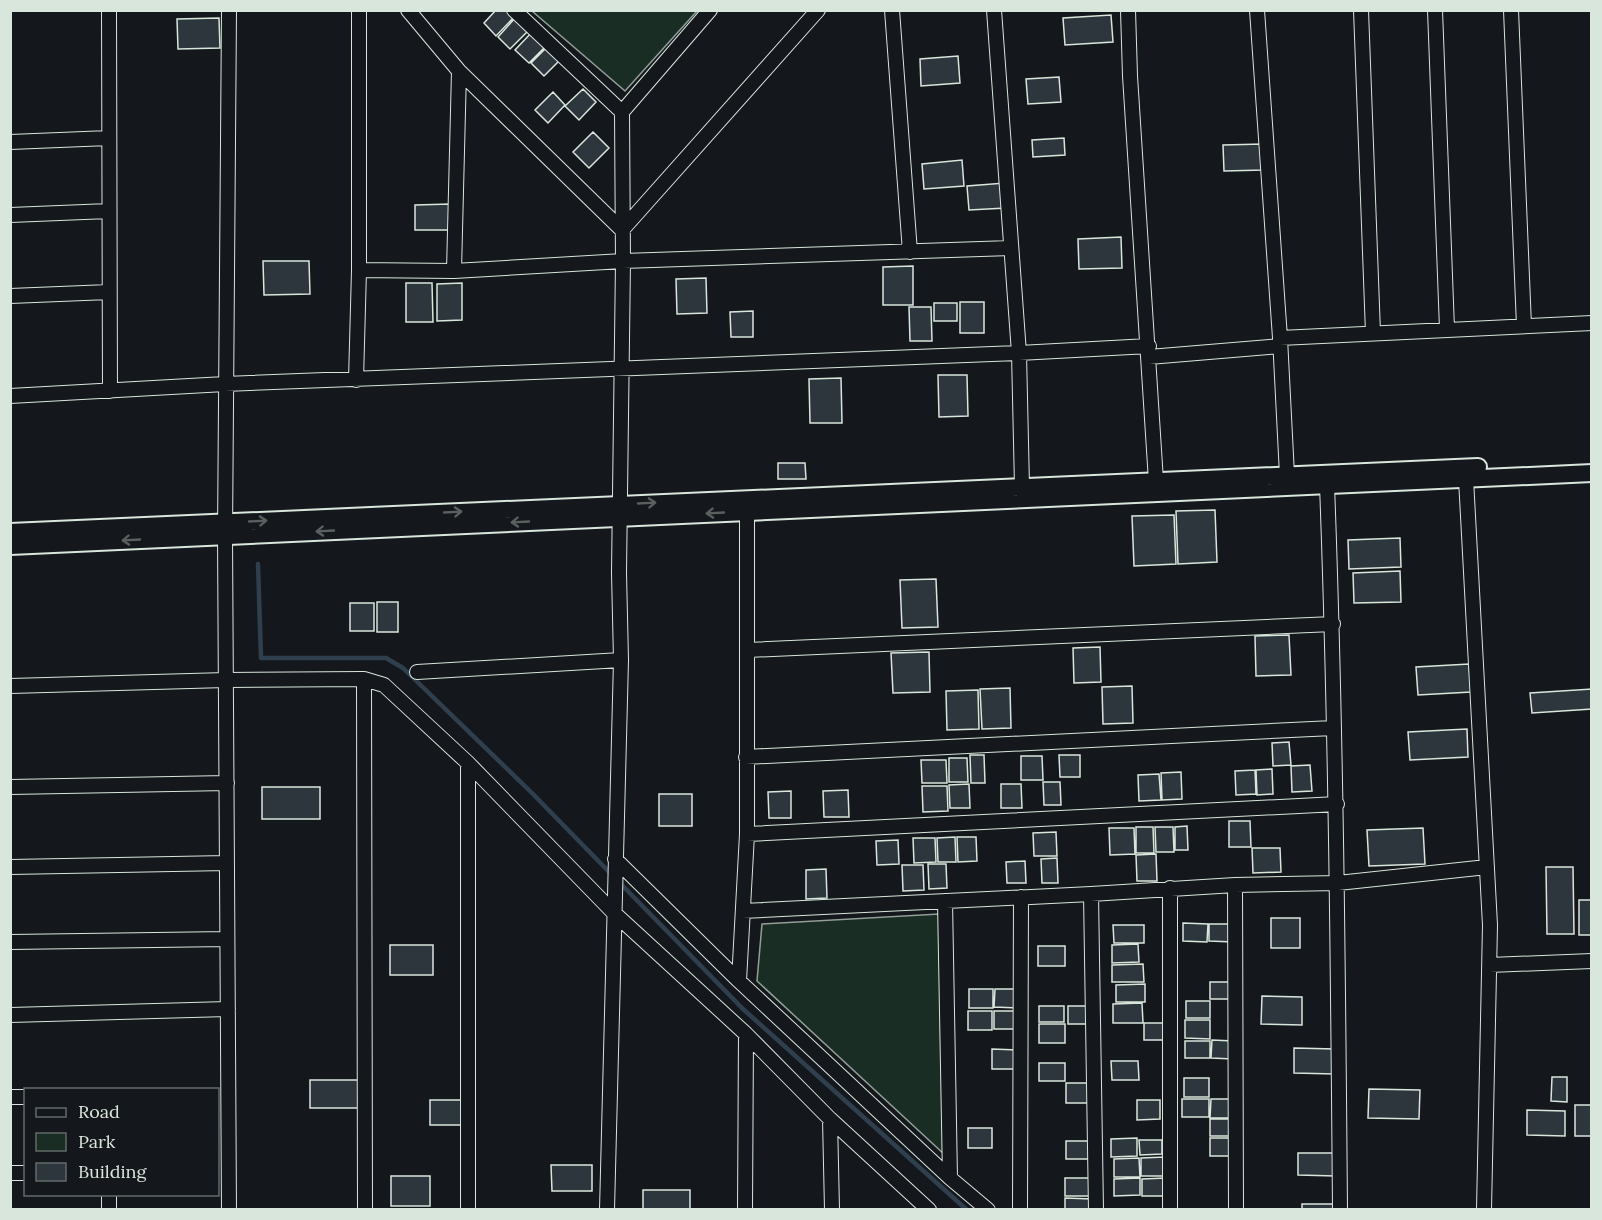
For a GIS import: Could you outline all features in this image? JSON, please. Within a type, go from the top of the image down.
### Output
[{"type":"street","points":[[109,10],[110,391]]},
{"type":"street","points":[[229,10],[225,384],[228,1010],[223,1094],[229,1209]]},
{"type":"street","points":[[356,380],[358,10]]},
{"type":"street","points":[[408,10],[459,70],[622,230]]},
{"type":"street","points":[[514,10],[622,112]]},
{"type":"street","points":[[607,1209],[621,660],[621,369],[624,261],[622,112],[710,10]]},
{"type":"street","points":[[622,230],[818,10]]},
{"type":"street","points":[[892,10],[910,252]]},
{"type":"street","points":[[994,10],[1019,353],[1022,487]]},
{"type":"street","points":[[1128,10],[1130,76],[1156,481]]},
{"type":"street","points":[[1257,10],[1287,475]]},
{"type":"street","points":[[1361,10],[1373,333]]},
{"type":"street","points":[[1435,10],[1447,329]]},
{"type":"street","points":[[1511,10],[1524,326]]},
{"type":"street","points":[[454,271],[459,70]]},
{"type":"street","points":[[10,142],[109,138]]},
{"type":"street","points":[[10,215],[110,211]]},
{"type":"street","points":[[358,270],[454,271],[624,261],[1011,248]]},
{"type":"street","points":[[10,296],[110,292]]},
{"type":"street","points":[[10,396],[225,384],[1019,353],[1149,351],[1373,333],[1592,323]]},
{"type":"street","points":[[10,532],[225,529],[620,511],[1022,487],[1592,462]]},
{"type":"street","points":[[620,511],[747,512],[1592,473]]},
{"type":"street","points":[[1466,479],[1487,867],[1490,965],[1484,1209]]},
{"type":"street","points":[[1327,485],[1337,804],[1340,1209]]},
{"type":"street","points":[[739,981],[747,834],[747,512]]},
{"type":"street","points":[[10,546],[225,529]]},
{"type":"street","points":[[748,650],[1332,624]]},
{"type":"street","points":[[417,672],[621,660]]},
{"type":"street","points":[[364,679],[365,1209]]},
{"type":"street","points":[[10,686],[364,679],[384,685],[468,763],[614,913],[747,1034],[830,1119],[929,1209]]},
{"type":"street","points":[[746,757],[1333,728]]},
{"type":"street","points":[[468,763],[468,1209]]},
{"type":"street","points":[[10,787],[227,783]]},
{"type":"street","points":[[747,834],[1337,804]]},
{"type":"street","points":[[615,859],[739,981],[950,1178],[988,1209]]},
{"type":"street","points":[[10,867],[227,863]]},
{"type":"street","points":[[743,911],[1170,888],[1338,883],[1487,867]]},
{"type":"street","points":[[1235,885],[1236,1209]]},
{"type":"street","points":[[1170,888],[1170,1209]]},
{"type":"street","points":[[1091,894],[1096,1209]]},
{"type":"street","points":[[1020,1209],[1021,897]]},
{"type":"street","points":[[945,901],[950,1178]]},
{"type":"street","points":[[10,942],[227,939]]},
{"type":"street","points":[[1490,965],[1592,961]]},
{"type":"street","points":[[10,1015],[228,1010]]},
{"type":"street","points":[[745,1209],[747,1034]]},
{"type":"street","points":[[830,1119],[832,1209]]},
{"type":"green space","points":[[532,11],[697,11],[625,91]]},
{"type":"green space","points":[[939,914],[945,1155],[757,981],[762,924]]},
{"type":"building","points":[[496,10],[510,10],[515,16],[496,36],[484,23]]},
{"type":"building","points":[[1111,15],[1113,42],[1065,45],[1063,18]]},
{"type":"building","points":[[516,17],[529,30],[510,49],[498,37]]},
{"type":"building","points":[[219,18],[220,48],[178,49],[177,19]]},
{"type":"building","points":[[532,32],[546,46],[529,63],[515,50]]},
{"type":"building","points":[[548,46],[561,59],[544,76],[531,63]]},
{"type":"building","points":[[958,56],[960,83],[921,86],[920,59]]},
{"type":"building","points":[[1059,77],[1061,102],[1028,104],[1026,79]]},
{"type":"building","points":[[583,89],[596,102],[579,120],[565,106]]},
{"type":"building","points":[[553,92],[565,105],[548,123],[535,110]]},
{"type":"building","points":[[593,132],[609,148],[589,168],[573,152]]},
{"type":"building","points":[[1064,138],[1065,155],[1033,157],[1032,140]]},
{"type":"building","points":[[1263,144],[1264,170],[1224,171],[1223,145]]},
{"type":"building","points":[[962,160],[964,186],[924,189],[922,164]]},
{"type":"building","points":[[1005,183],[1006,208],[969,210],[967,186]]},
{"type":"building","points":[[450,204],[451,230],[415,230],[415,205]]},
{"type":"building","points":[[1121,237],[1122,268],[1079,269],[1078,239]]},
{"type":"building","points":[[263,261],[309,261],[310,294],[264,295]]},
{"type":"building","points":[[913,266],[913,305],[883,305],[883,267]]},
{"type":"building","points":[[706,278],[707,313],[677,314],[676,279]]},
{"type":"building","points":[[406,283],[432,283],[433,322],[406,322]]},
{"type":"building","points":[[462,283],[462,320],[437,321],[437,284]]},
{"type":"building","points":[[960,302],[984,302],[984,333],[960,333]]},
{"type":"building","points":[[934,303],[957,303],[957,321],[934,321]]},
{"type":"building","points":[[909,307],[931,307],[932,341],[910,341]]},
{"type":"building","points":[[753,311],[753,337],[731,337],[730,312]]},
{"type":"building","points":[[938,375],[967,375],[968,416],[939,417]]},
{"type":"building","points":[[841,378],[842,423],[810,423],[809,379]]},
{"type":"building","points":[[778,463],[805,463],[806,479],[778,479]]},
{"type":"building","points":[[1215,510],[1217,562],[1178,564],[1176,511]]},
{"type":"building","points":[[1174,515],[1176,564],[1134,566],[1132,516]]},
{"type":"building","points":[[1400,538],[1401,567],[1349,569],[1348,540]]},
{"type":"building","points":[[1400,571],[1401,602],[1354,603],[1353,573]]},
{"type":"building","points":[[936,579],[938,627],[902,628],[900,580]]},
{"type":"building","points":[[377,602],[398,602],[398,632],[377,632]]},
{"type":"building","points":[[350,603],[374,603],[374,631],[350,631]]},
{"type":"building","points":[[1289,635],[1291,675],[1256,676],[1255,636]]},
{"type":"building","points":[[1100,647],[1101,682],[1074,683],[1073,648]]},
{"type":"building","points":[[929,652],[930,692],[893,693],[891,653]]},
{"type":"building","points":[[1469,664],[1471,692],[1418,695],[1416,667]]},
{"type":"building","points":[[1132,686],[1133,723],[1103,724],[1102,687]]},
{"type":"building","points":[[1010,688],[1011,728],[982,729],[980,689]]},
{"type":"building","points":[[1592,689],[1592,709],[1532,713],[1530,693]]},
{"type":"building","points":[[978,690],[979,729],[947,730],[946,691]]},
{"type":"building","points":[[1467,729],[1468,757],[1410,760],[1408,732]]},
{"type":"building","points":[[1289,742],[1291,765],[1273,766],[1272,743]]},
{"type":"building","points":[[970,755],[984,755],[985,783],[971,783]]},
{"type":"building","points":[[1059,755],[1080,755],[1080,777],[1060,777]]},
{"type":"building","points":[[1021,756],[1042,756],[1043,780],[1021,780]]},
{"type":"building","points":[[949,758],[967,758],[968,782],[949,782]]},
{"type":"building","points":[[921,760],[946,760],[947,783],[922,783]]},
{"type":"building","points":[[1310,765],[1312,791],[1292,792],[1291,766]]},
{"type":"building","points":[[1272,769],[1273,794],[1257,795],[1256,770]]},
{"type":"building","points":[[1255,770],[1256,794],[1236,795],[1235,771]]},
{"type":"building","points":[[1181,772],[1182,799],[1162,800],[1161,773]]},
{"type":"building","points":[[1159,774],[1161,800],[1139,801],[1138,775]]},
{"type":"building","points":[[1043,782],[1060,782],[1061,805],[1044,805]]},
{"type":"building","points":[[969,784],[970,808],[950,808],[949,785]]},
{"type":"building","points":[[1001,784],[1021,784],[1022,808],[1001,808]]},
{"type":"building","points":[[922,786],[947,786],[948,811],[923,812]]},
{"type":"building","points":[[262,787],[320,787],[320,819],[262,819]]},
{"type":"building","points":[[848,790],[849,817],[824,817],[823,791]]},
{"type":"building","points":[[791,791],[791,818],[769,818],[768,792]]},
{"type":"building","points":[[659,794],[692,794],[692,826],[659,826]]},
{"type":"building","points":[[1229,821],[1250,821],[1251,847],[1229,847]]},
{"type":"building","points":[[1187,826],[1188,850],[1175,850],[1175,827]]},
{"type":"building","points":[[1136,827],[1153,827],[1154,853],[1136,853]]},
{"type":"building","points":[[1155,827],[1173,827],[1174,852],[1156,852]]},
{"type":"building","points":[[1109,828],[1134,828],[1135,854],[1110,855]]},
{"type":"building","points":[[1423,828],[1425,864],[1369,866],[1367,830]]},
{"type":"building","points":[[1056,832],[1057,856],[1034,856],[1033,833]]},
{"type":"building","points":[[955,837],[956,862],[938,862],[937,838]]},
{"type":"building","points":[[957,837],[976,837],[977,861],[958,862]]},
{"type":"building","points":[[913,838],[935,838],[936,862],[914,863]]},
{"type":"building","points":[[898,840],[899,864],[877,865],[876,841]]},
{"type":"building","points":[[1252,848],[1280,848],[1281,872],[1253,873]]},
{"type":"building","points":[[1156,854],[1157,881],[1137,881],[1136,855]]},
{"type":"building","points":[[1057,858],[1058,883],[1042,883],[1041,859]]},
{"type":"building","points":[[1025,861],[1026,883],[1007,883],[1006,862]]},
{"type":"building","points":[[928,864],[946,864],[947,888],[929,889]]},
{"type":"building","points":[[902,865],[923,865],[924,890],[903,891]]},
{"type":"building","points":[[1546,867],[1573,867],[1574,934],[1547,934]]},
{"type":"building","points":[[826,869],[827,898],[806,899],[806,870]]},
{"type":"building","points":[[1579,900],[1592,900],[1592,935],[1579,935]]},
{"type":"building","points":[[1271,918],[1300,918],[1300,948],[1271,948]]},
{"type":"building","points":[[1183,923],[1208,924],[1207,942],[1183,941]]},
{"type":"building","points":[[1209,924],[1233,924],[1233,942],[1209,941]]},
{"type":"building","points":[[1113,925],[1144,925],[1144,943],[1114,943]]},
{"type":"building","points":[[1138,944],[1139,962],[1112,963],[1112,945]]},
{"type":"building","points":[[390,945],[433,945],[433,975],[390,975]]},
{"type":"building","points":[[1038,946],[1065,946],[1065,966],[1038,966]]},
{"type":"building","points":[[1143,964],[1144,982],[1112,982],[1112,965]]},
{"type":"building","points":[[1210,982],[1234,982],[1234,999],[1210,999]]},
{"type":"building","points":[[1145,984],[1145,1002],[1116,1002],[1116,985]]},
{"type":"building","points":[[969,989],[993,989],[993,1008],[969,1008]]},
{"type":"building","points":[[995,989],[1019,989],[1019,1008],[994,1007]]},
{"type":"building","points":[[1262,996],[1302,997],[1302,1025],[1261,1024]]},
{"type":"building","points":[[1186,1001],[1210,1001],[1210,1018],[1186,1018]]},
{"type":"building","points":[[1142,1003],[1143,1023],[1113,1023],[1113,1004]]},
{"type":"building","points":[[1039,1006],[1064,1006],[1064,1022],[1039,1022]]},
{"type":"building","points":[[1068,1006],[1091,1006],[1091,1024],[1068,1024]]},
{"type":"building","points":[[968,1011],[992,1011],[992,1030],[968,1030]]},
{"type":"building","points":[[994,1011],[1019,1011],[1019,1029],[994,1029]]},
{"type":"building","points":[[1185,1020],[1210,1020],[1210,1039],[1185,1038]]},
{"type":"building","points":[[1144,1023],[1167,1023],[1167,1040],[1144,1040]]},
{"type":"building","points":[[1039,1024],[1065,1024],[1065,1043],[1039,1043]]},
{"type":"building","points":[[1212,1040],[1233,1041],[1232,1059],[1211,1058]]},
{"type":"building","points":[[1185,1041],[1210,1041],[1210,1058],[1185,1058]]},
{"type":"building","points":[[1294,1048],[1335,1049],[1335,1074],[1294,1073]]},
{"type":"building","points":[[992,1049],[1020,1050],[1020,1069],[992,1069]]},
{"type":"building","points":[[1111,1061],[1138,1061],[1139,1080],[1112,1080]]},
{"type":"building","points":[[1039,1063],[1065,1063],[1065,1081],[1039,1081]]},
{"type":"building","points":[[1552,1077],[1567,1077],[1567,1102],[1551,1101]]},
{"type":"building","points":[[1184,1078],[1209,1078],[1209,1097],[1184,1097]]},
{"type":"building","points":[[310,1080],[362,1080],[362,1108],[310,1108]]},
{"type":"building","points":[[1066,1083],[1093,1083],[1093,1103],[1066,1103]]},
{"type":"building","points":[[1369,1089],[1420,1090],[1419,1119],[1368,1118]]},
{"type":"building","points":[[1182,1099],[1209,1099],[1209,1117],[1182,1117]]},
{"type":"building","points":[[1211,1099],[1232,1099],[1232,1118],[1210,1118]]},
{"type":"building","points":[[430,1100],[464,1100],[464,1125],[430,1125]]},
{"type":"building","points":[[1137,1100],[1160,1100],[1160,1119],[1137,1120]]},
{"type":"building","points":[[1575,1105],[1592,1105],[1592,1136],[1575,1136]]},
{"type":"building","points":[[1527,1110],[1565,1111],[1565,1136],[1527,1135]]},
{"type":"building","points":[[1210,1119],[1235,1119],[1234,1136],[1210,1136]]},
{"type":"building","points":[[968,1128],[992,1128],[992,1148],[968,1148]]},
{"type":"building","points":[[1137,1138],[1137,1156],[1111,1157],[1111,1139]]},
{"type":"building","points":[[1210,1138],[1235,1138],[1234,1156],[1210,1156]]},
{"type":"building","points":[[1139,1140],[1162,1140],[1162,1154],[1140,1155]]},
{"type":"building","points":[[1066,1141],[1094,1141],[1094,1159],[1066,1159]]},
{"type":"building","points":[[1298,1153],[1337,1153],[1336,1176],[1298,1175]]},
{"type":"building","points":[[1165,1157],[1165,1176],[1141,1176],[1141,1158]]},
{"type":"building","points":[[1139,1158],[1140,1177],[1114,1177],[1114,1159]]},
{"type":"building","points":[[551,1165],[592,1165],[592,1191],[552,1191]]},
{"type":"building","points":[[391,1176],[430,1176],[430,1206],[391,1206]]},
{"type":"building","points":[[1065,1178],[1094,1178],[1094,1196],[1065,1196]]},
{"type":"building","points":[[1140,1178],[1140,1195],[1114,1196],[1114,1179]]},
{"type":"building","points":[[1166,1178],[1166,1196],[1142,1196],[1142,1179]]},
{"type":"building","points":[[643,1190],[690,1190],[690,1210],[643,1210]]},
{"type":"building","points":[[1065,1198],[1092,1199],[1092,1210],[1065,1210]]},
{"type":"building","points":[[1302,1204],[1337,1204],[1337,1210],[1302,1210]]},
{"type":"waterway","points":[[258,564],[261,658],[386,658],[403,668],[532,793],[613,876]]},
{"type":"waterway","points":[[619,882],[743,1009],[967,1210]]}]
